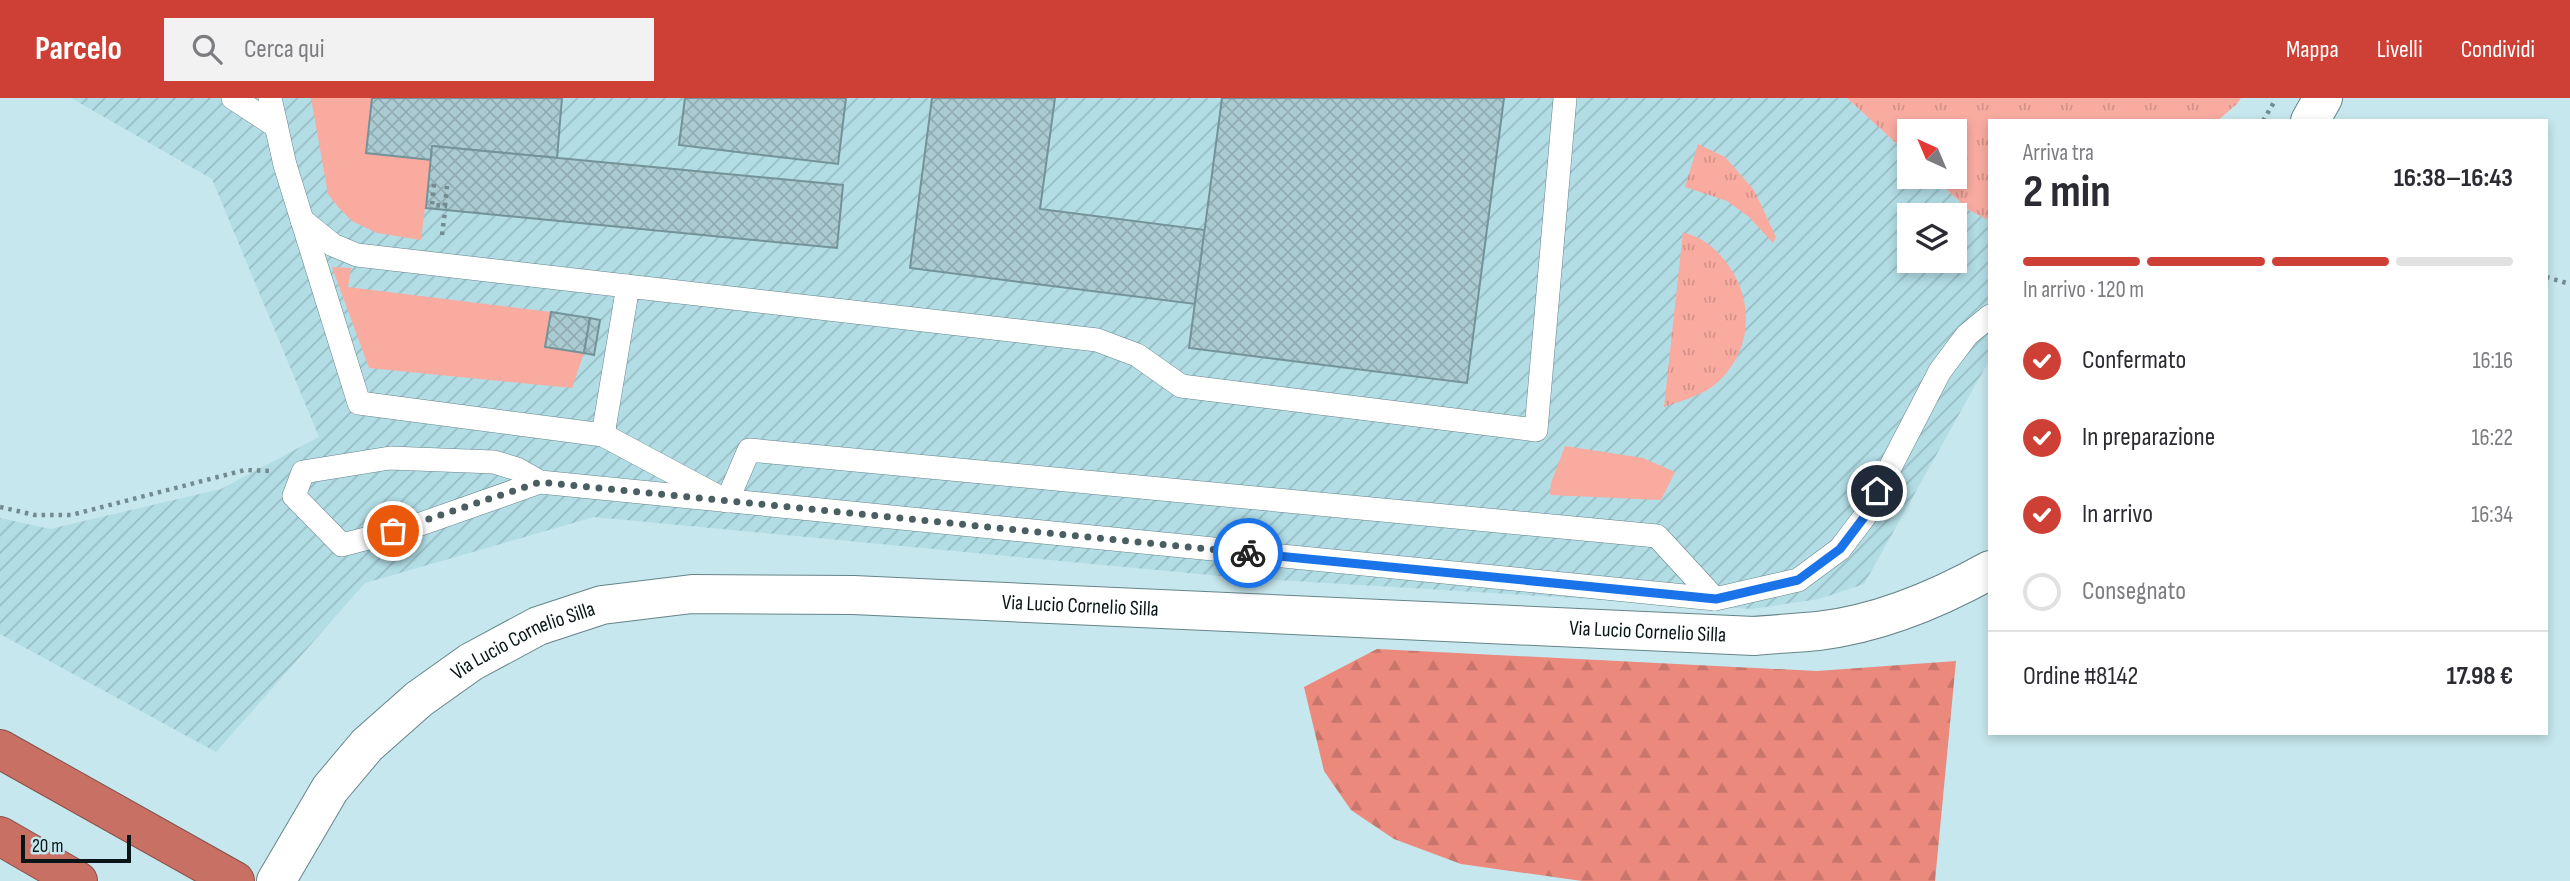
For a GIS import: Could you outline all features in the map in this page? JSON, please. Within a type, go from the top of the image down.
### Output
[{"type":"highway","points":[[0,749],[235,881]]},
{"type":"highway","points":[[0,836],[78,881]]},
{"type":"street","points":[[2311,119],[2323,98]]},
{"type":"street","name":"Via Lucio Cornelio Silla","points":[[276,881],[330,789],[367,746],[419,699],[471,662],[538,626],[602,605],[692,594],[853,596],[1754,635],[1821,631],[1886,616],[1960,586],[1988,571]]},
{"type":"lane","points":[[233,98],[276,126]]},
{"type":"lane","points":[[270,98],[285,165],[359,403],[603,435],[727,501]]},
{"type":"lane","points":[[302,220],[333,245],[357,255],[1097,340],[1137,355],[1181,386],[1536,430],[1565,98]]},
{"type":"lane","points":[[603,435],[628,286]]},
{"type":"lane","name":"Via Lucio Cornelio Silla","points":[[540,482],[1716,599],[1798,580],[1840,549],[1865,516],[1940,371],[1967,335],[1988,318]]},
{"type":"lane","name":"Via Lucio Cornelio Silla","points":[[727,501],[749,450],[1657,536],[1716,599]]},
{"type":"lane","points":[[390,458],[494,462],[517,469],[540,482],[418,525],[342,545],[294,496],[303,471],[390,458]]},
{"type":"path","points":[[2264,119],[2276,98]]},
{"type":"path","points":[[434,184],[432,205],[445,206],[447,186]]},
{"type":"path","points":[[2548,278],[2570,284]]},
{"type":"path","points":[[0,507],[35,514],[71,515],[245,470],[303,471]]},
{"type":"shaded area","points":[[71,98],[1847,98],[1897,144],[1897,189],[1946,189],[1961,203],[1897,203],[1897,273],[1967,273],[1967,208],[1988,220],[1988,363],[1864,584],[1819,599],[1752,609],[1231,577],[594,517],[365,583],[216,752],[0,634],[0,518],[50,529],[221,489],[319,437],[212,179]]},
{"type":"green space","points":[[311,98],[372,98],[366,153],[431,160],[421,240],[377,233],[352,221],[338,207],[328,194]]},
{"type":"green space","points":[[1847,98],[2241,98],[2219,119],[1988,119],[1988,220],[1969,210],[1967,203],[1961,203],[1946,189],[1967,189],[1967,119],[1897,119],[1897,144]]},
{"type":"green space","points":[[1698,144],[1725,157],[1754,190],[1776,237],[1773,243],[1749,217],[1727,201],[1685,187]]},
{"type":"green space","points":[[1683,232],[1708,244],[1723,258],[1734,274],[1746,311],[1745,330],[1741,348],[1732,366],[1718,382],[1700,394],[1664,407]]},
{"type":"green space","points":[[332,267],[351,268],[348,287],[551,312],[545,347],[584,353],[572,388],[369,368]]},
{"type":"green space","points":[[1565,446],[1643,458],[1675,472],[1661,500],[1550,495],[1551,483]]},
{"type":"green space","points":[[1377,649],[1817,671],[1956,661],[1935,881],[1582,881],[1461,864],[1394,839],[1351,810],[1324,771],[1304,687]]},
{"type":"building","points":[[372,98],[562,98],[557,158],[432,146],[431,160],[366,153]]},
{"type":"building","points":[[685,98],[846,98],[838,164],[679,145]]},
{"type":"building","points":[[932,98],[1055,98],[1040,209],[1205,230],[1195,304],[910,268]]},
{"type":"building","points":[[1222,98],[1504,98],[1467,383],[1189,348]]},
{"type":"building","points":[[432,146],[843,185],[837,248],[426,208]]},
{"type":"building","points":[[551,312],[590,318],[584,353],[545,347]]},
{"type":"building","points":[[590,318],[600,320],[594,355],[584,353]]},
{"type":"way so far","points":[[393,531],[418,525],[540,482],[1248,553]]},
{"type":"route","points":[[1248,553],[1716,599],[1798,580],[1840,549],[1865,516],[1877,491]]}]
